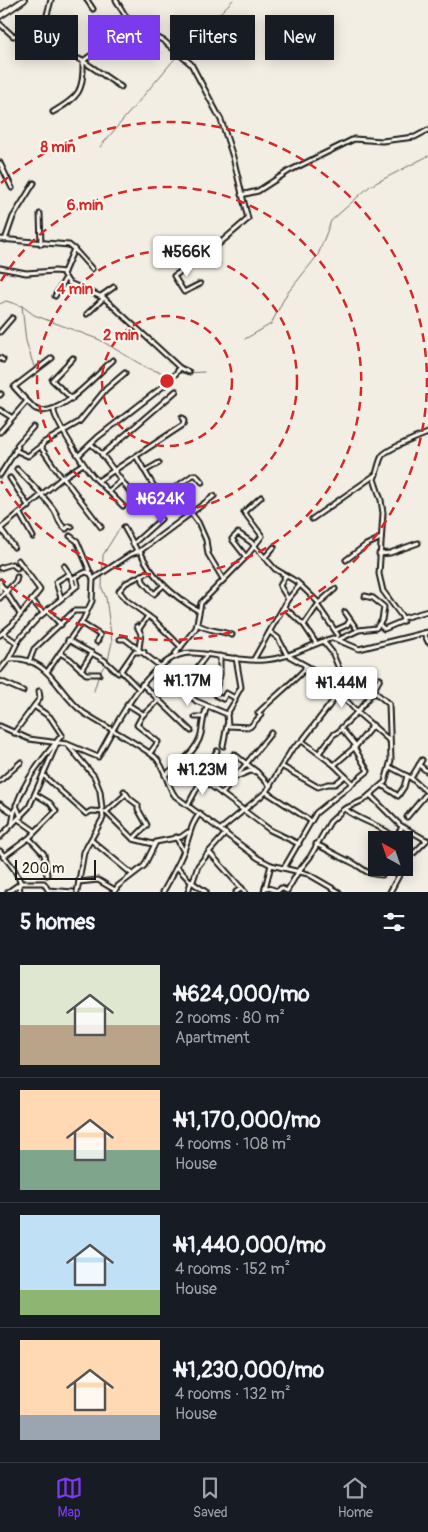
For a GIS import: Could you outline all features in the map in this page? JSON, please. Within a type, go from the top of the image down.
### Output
[{"type":"street","points":[[0,16],[24,0]]},
{"type":"street","points":[[47,15],[51,0]]},
{"type":"street","points":[[88,0],[93,8]]},
{"type":"street","points":[[116,0],[123,15]]},
{"type":"street","points":[[0,24],[15,36]]},
{"type":"street","points":[[160,39],[191,64],[221,120],[240,180],[247,221],[206,255],[174,276],[184,292],[200,284]]},
{"type":"street","points":[[83,61],[88,57]]},
{"type":"street","points":[[78,59],[121,87]]},
{"type":"street","points":[[53,112],[70,103],[84,83],[83,61]]},
{"type":"street","points":[[241,194],[258,191],[289,171],[354,139],[382,141],[415,137],[428,130]]},
{"type":"street","points":[[0,163],[12,188]]},
{"type":"street","points":[[5,240],[13,217],[34,182]]},
{"type":"street","points":[[40,214],[41,244]]},
{"type":"street","points":[[0,239],[41,244],[70,244],[92,268]]},
{"type":"street","points":[[55,296],[65,279],[64,272],[74,250]]},
{"type":"street","points":[[0,268],[26,273],[64,272]]},
{"type":"street","points":[[65,279],[79,288],[102,298],[180,368],[189,372]]},
{"type":"street","points":[[87,314],[114,287]]},
{"type":"street","points":[[0,332],[12,318]]},
{"type":"street","points":[[52,358],[14,387],[38,410],[54,410],[72,398],[112,360]]},
{"type":"street","points":[[72,398],[52,380],[73,358]]},
{"type":"street","points":[[79,455],[143,400],[170,381],[180,368]]},
{"type":"street","points":[[15,450],[28,456],[65,432],[79,422],[102,393],[125,373]]},
{"type":"street","points":[[102,455],[176,391]]},
{"type":"street","points":[[0,432],[11,417],[27,401]]},
{"type":"street","points":[[0,410],[11,417]]},
{"type":"street","points":[[54,410],[57,419],[83,464],[123,506]]},
{"type":"street","points":[[98,481],[183,425],[182,418]]},
{"type":"street","points":[[0,475],[17,445],[33,428]]},
{"type":"street","points":[[175,655],[191,653],[206,656],[264,660],[287,655],[316,642],[337,638],[378,625],[384,629],[403,621],[384,591],[379,574],[383,513],[380,495],[374,478],[384,453],[398,444],[409,442],[428,433]]},
{"type":"street","points":[[91,444],[102,455],[133,496]]},
{"type":"street","points":[[42,446],[62,477],[101,527]]},
{"type":"street","points":[[136,456],[156,490]]},
{"type":"street","points":[[145,471],[159,463]]},
{"type":"street","points":[[14,548],[0,529],[29,507],[62,477],[83,464]]},
{"type":"street","points":[[17,469],[54,510],[57,521],[66,529],[72,526]]},
{"type":"street","points":[[202,482],[196,475],[193,475],[173,489],[192,514],[206,540],[208,554],[223,579]]},
{"type":"street","points":[[312,519],[376,475]]},
{"type":"street","points":[[10,478],[14,488],[29,507]]},
{"type":"street","points":[[109,491],[121,481]]},
{"type":"street","points":[[93,578],[131,554],[139,552],[214,496]]},
{"type":"street","points":[[0,726],[29,739],[66,744],[98,757],[127,704],[142,684],[175,655],[190,638],[197,624],[200,605],[255,547],[262,535],[244,512],[261,497]]},
{"type":"street","points":[[20,514],[33,537]]},
{"type":"street","points":[[131,554],[134,546],[161,519]]},
{"type":"street","points":[[124,527],[150,571],[164,585],[199,611]]},
{"type":"street","points":[[246,558],[232,537],[239,533],[285,576],[300,585],[318,605],[336,630],[337,638]]},
{"type":"street","points":[[47,672],[81,623],[92,601],[93,578],[77,541],[70,536]]},
{"type":"street","points":[[346,560],[366,545],[381,538]]},
{"type":"street","points":[[379,554],[390,553],[418,543]]},
{"type":"street","points":[[265,557],[274,547]]},
{"type":"street","points":[[17,643],[2,634],[40,592],[40,587],[18,560]]},
{"type":"street","points":[[0,568],[12,564],[17,568]]},
{"type":"street","points":[[64,566],[74,586]]},
{"type":"street","points":[[150,571],[126,583],[119,591],[126,600],[148,616],[181,647]]},
{"type":"street","points":[[61,598],[56,581],[67,575],[76,577],[86,572],[91,574]]},
{"type":"street","points":[[142,575],[143,581],[154,594],[164,585]]},
{"type":"street","points":[[285,576],[280,586],[288,599]]},
{"type":"street","points":[[0,598],[16,581],[17,577]]},
{"type":"street","points":[[0,670],[9,659],[17,643],[45,612],[74,586],[79,584],[76,577]]},
{"type":"street","points":[[1,583],[20,614]]},
{"type":"street","points":[[0,592],[1,583]]},
{"type":"street","points":[[254,659],[288,599],[300,585]]},
{"type":"street","points":[[304,625],[318,605],[335,589]]},
{"type":"street","points":[[364,596],[384,607],[384,613]]},
{"type":"street","points":[[32,600],[61,626]]},
{"type":"street","points":[[378,625],[391,600]]},
{"type":"street","points":[[284,607],[304,625],[316,642]]},
{"type":"street","points":[[29,662],[34,649],[61,626],[74,611],[86,611]]},
{"type":"street","points":[[402,617],[428,611]]},
{"type":"street","points":[[345,612],[356,628]]},
{"type":"street","points":[[139,689],[121,671],[137,649],[141,634],[138,627],[148,616]]},
{"type":"street","points":[[336,630],[347,625],[350,620]]},
{"type":"street","points":[[81,623],[100,634],[97,642]]},
{"type":"street","points":[[197,624],[207,630],[213,629],[232,635]]},
{"type":"street","points":[[270,632],[278,638],[287,655],[323,675],[358,713],[390,740]]},
{"type":"street","points":[[337,638],[359,649],[426,633],[428,642]]},
{"type":"street","points":[[120,639],[125,639],[144,652],[181,689],[208,707],[227,714]]},
{"type":"street","points":[[68,640],[92,653],[118,673]]},
{"type":"street","points":[[323,641],[332,652],[340,671]]},
{"type":"street","points":[[60,653],[70,659],[86,674],[99,674]]},
{"type":"street","points":[[81,670],[92,653]]},
{"type":"street","points":[[181,689],[206,656]]},
{"type":"street","points":[[220,656],[220,675],[215,693],[223,699],[226,693],[235,698]]},
{"type":"street","points":[[9,659],[20,658],[47,672],[83,712],[150,753],[160,762],[175,796],[258,858],[271,865],[308,874],[340,892]]},
{"type":"street","points":[[223,746],[227,714],[241,687],[236,658]]},
{"type":"street","points":[[227,725],[250,727],[261,715],[258,713],[263,707],[292,683],[305,669],[305,666]]},
{"type":"street","points":[[319,753],[333,735],[341,730],[358,713],[373,694],[380,679]]},
{"type":"street","points":[[0,681],[23,690]]},
{"type":"street","points":[[142,684],[191,731]]},
{"type":"street","points":[[14,733],[17,732],[40,696],[39,691]]},
{"type":"street","points":[[221,829],[266,792],[292,750],[302,741],[339,693]]},
{"type":"street","points":[[265,887],[278,891],[281,888],[287,891],[327,826],[345,809],[370,795],[382,785],[390,767],[390,704],[376,693],[373,694]]},
{"type":"street","points":[[150,753],[158,742],[137,725],[143,715],[159,700]]},
{"type":"street","points":[[127,704],[143,715]]},
{"type":"street","points":[[12,825],[16,805],[41,759],[62,735],[56,723],[34,706]]},
{"type":"street","points":[[165,775],[196,745],[201,736],[203,717],[208,707]]},
{"type":"street","points":[[196,717],[203,717]]},
{"type":"street","points":[[334,765],[355,746],[373,725]]},
{"type":"street","points":[[284,868],[316,813],[369,770],[355,746],[341,730]]},
{"type":"street","points":[[222,794],[271,733]]},
{"type":"street","points":[[302,741],[334,765],[352,783]]},
{"type":"street","points":[[0,837],[29,807],[56,743]]},
{"type":"street","points":[[66,744],[94,776],[105,812],[133,839],[153,844]]},
{"type":"street","points":[[188,806],[201,777],[217,750]]},
{"type":"street","points":[[234,754],[246,762],[270,786]]},
{"type":"street","points":[[382,785],[398,796],[422,760]]},
{"type":"street","points":[[0,781],[21,762]]},
{"type":"street","points":[[419,765],[428,772]]},
{"type":"street","points":[[283,767],[318,787],[336,784],[344,776]]},
{"type":"street","points":[[390,767],[409,777],[428,792],[407,817]]},
{"type":"street","points":[[186,769],[201,777],[270,830],[299,844]]},
{"type":"street","points":[[238,776],[250,771],[257,772]]},
{"type":"street","points":[[43,775],[85,813],[91,811],[105,812]]},
{"type":"street","points":[[8,892],[20,884],[44,883],[49,890],[75,892],[79,882],[84,852],[105,812],[125,792],[138,805],[138,809],[147,825],[133,839]]},
{"type":"street","points":[[266,792],[311,821]]},
{"type":"street","points":[[3,857],[35,832],[56,808],[35,794]]},
{"type":"street","points":[[370,795],[402,827],[427,840],[413,852]]},
{"type":"street","points":[[0,804],[14,813]]},
{"type":"street","points":[[16,805],[20,818],[35,832]]},
{"type":"street","points":[[345,809],[364,822],[387,831]]},
{"type":"street","points":[[163,892],[177,867],[188,841],[188,832],[192,823],[200,813]]},
{"type":"street","points":[[400,831],[402,827]]},
{"type":"street","points":[[79,882],[98,880],[114,891],[132,874],[144,866],[153,844],[159,840],[176,837],[188,832]]},
{"type":"street","points":[[188,892],[198,866],[226,833]]},
{"type":"street","points":[[176,837],[183,851]]},
{"type":"street","points":[[28,838],[44,854],[47,874]]},
{"type":"street","points":[[91,840],[132,874]]},
{"type":"street","points":[[316,844],[338,858],[350,861],[368,873]]},
{"type":"street","points":[[0,851],[14,868],[20,884],[20,892]]},
{"type":"street","points":[[208,852],[245,892]]},
{"type":"street","points":[[264,892],[271,865]]},
{"type":"street","points":[[177,867],[192,882],[205,891]]},
{"type":"street","points":[[390,892],[398,876]]},
{"type":"street","points":[[236,892],[242,888]]},
{"type":"waterway","points":[[218,15],[233,0]]},
{"type":"waterway","points":[[100,147],[174,60]]},
{"type":"waterway","points":[[245,339],[271,324],[286,295],[318,255],[331,221],[370,186],[428,156]]},
{"type":"waterway","points":[[0,304],[6,301],[22,306],[34,315],[100,340],[147,368],[166,374],[204,372]]},
{"type":"waterway","points":[[22,306],[26,341],[35,370]]},
{"type":"waterway","points":[[94,691],[99,674],[108,660],[112,642],[106,598],[102,588],[103,555],[119,529]]}]
